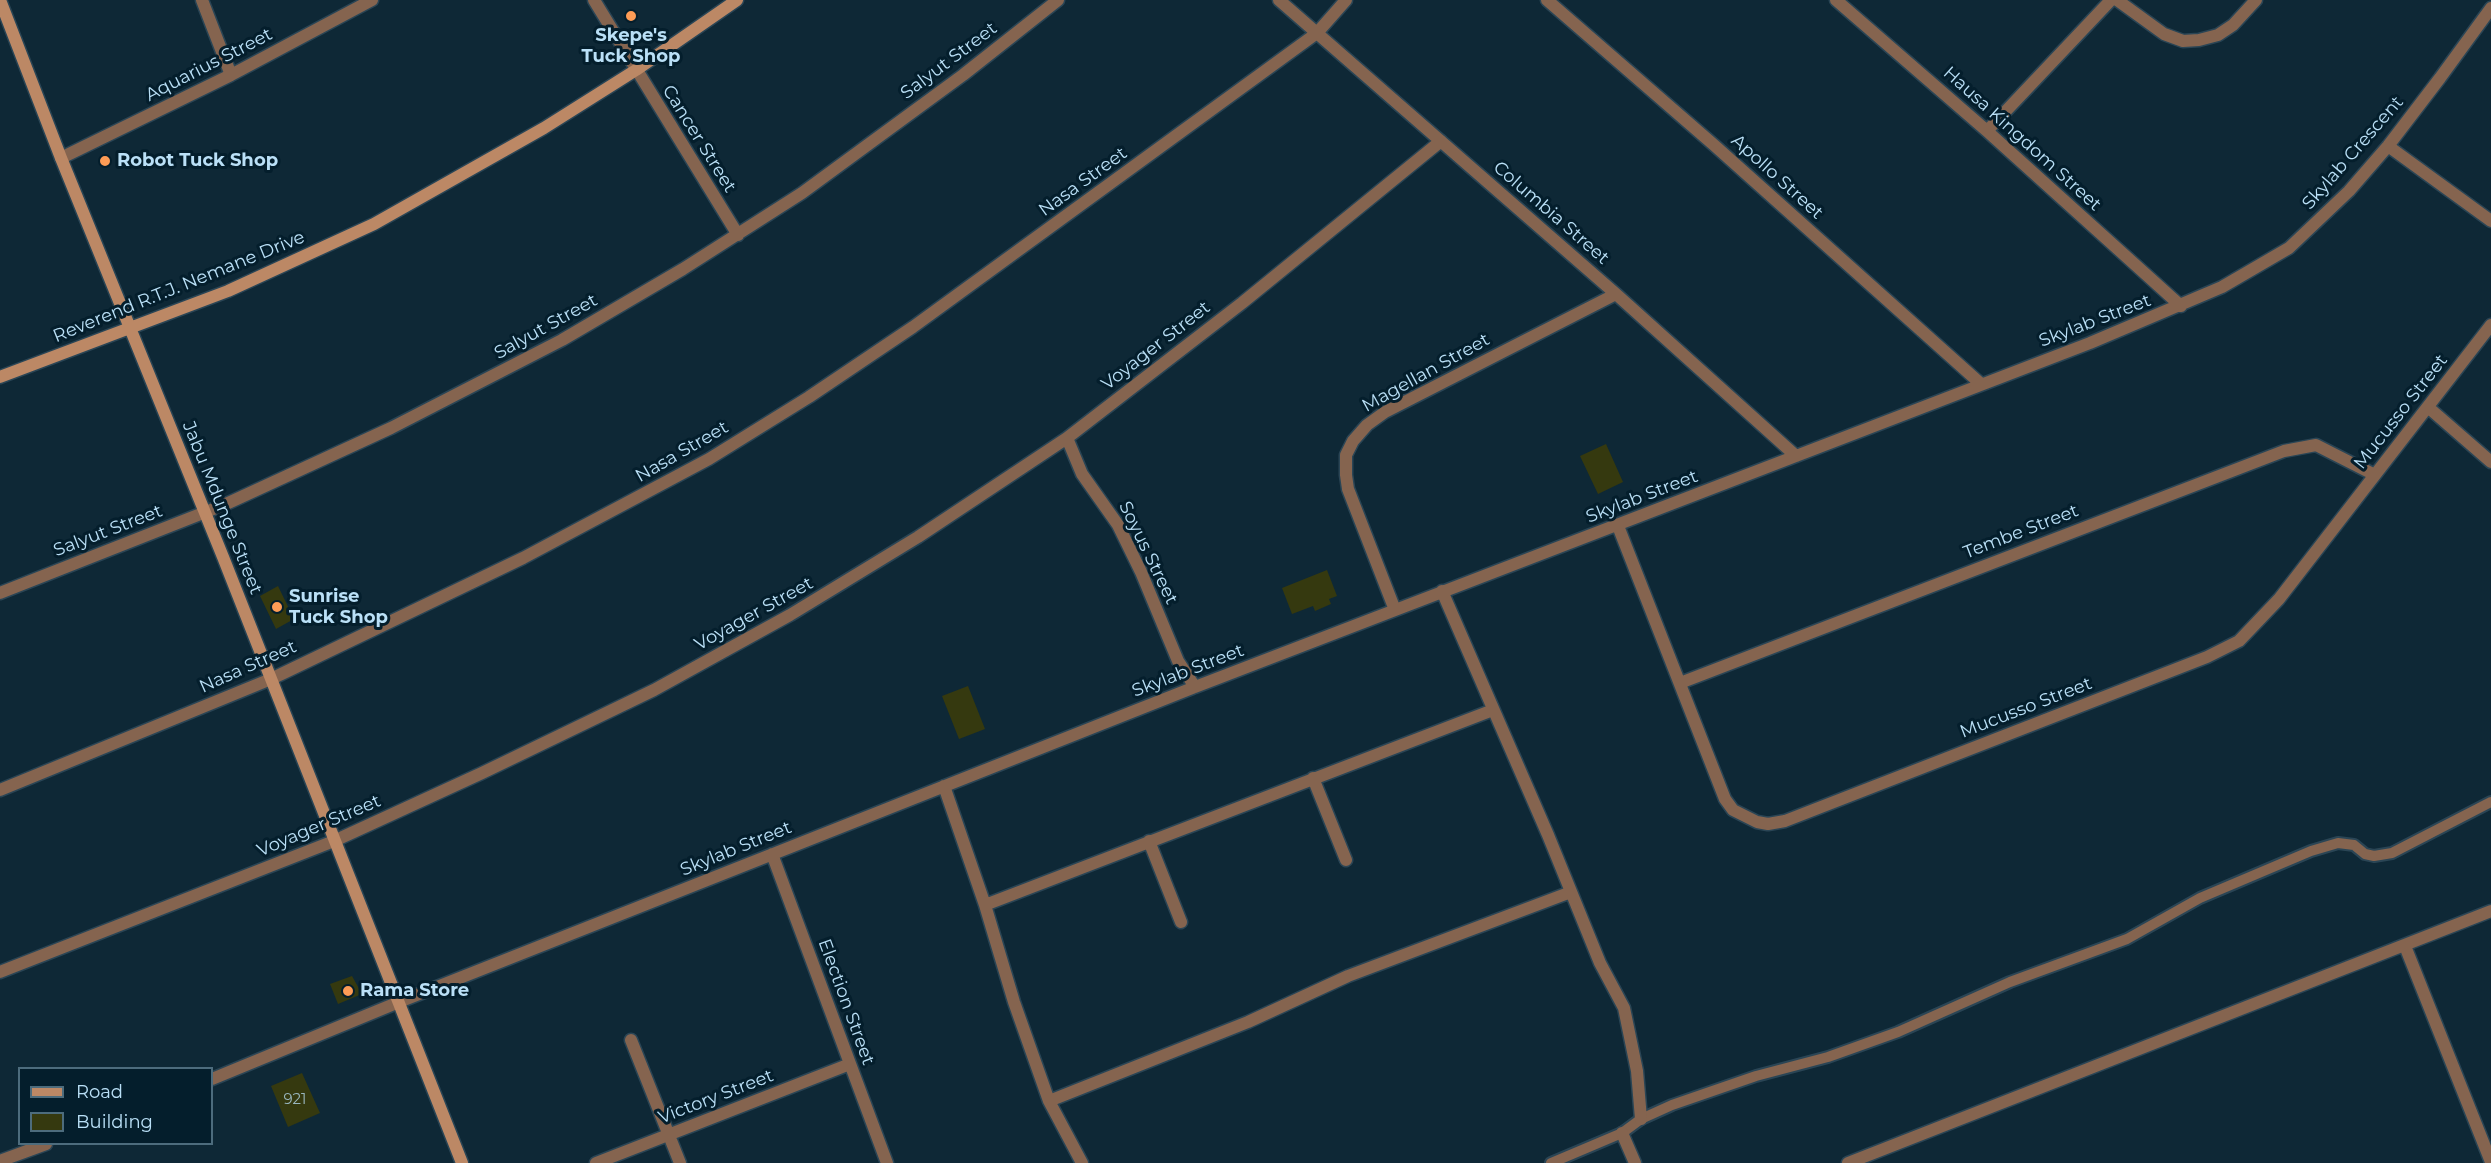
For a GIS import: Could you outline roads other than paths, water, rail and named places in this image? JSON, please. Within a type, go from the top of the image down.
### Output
[{"type":"street","name":"Jabu Mdunge Street","points":[[0,0],[462,1163]]},
{"type":"street","points":[[202,0],[231,75]]},
{"type":"street","name":"Aquarius Street","points":[[61,158],[231,75],[372,0]]},
{"type":"street","name":"Cancer Street","points":[[594,0],[738,235]]},
{"type":"street","name":"Reverend R.T.J. Nemane Drive","points":[[0,377],[228,291],[374,224],[488,161],[636,70],[737,0]]},
{"type":"street","name":"Salyut Street","points":[[0,593],[204,512],[391,428],[493,377],[631,301],[802,193],[963,75],[1058,0]]},
{"type":"street","name":"Columbia Street","points":[[1279,0],[1616,294],[1796,456]]},
{"type":"street","name":"Nasa Street","points":[[0,789],[271,679],[523,558],[633,500],[739,440],[913,327],[1317,33],[1346,0]]},
{"type":"street","name":"Apollo Street","points":[[1547,0],[1723,153],[1981,384]]},
{"type":"street","name":"Hausa Kingdom Street","points":[[1836,0],[1987,131],[2181,306]]},
{"type":"street","points":[[1987,131],[2111,0]]},
{"type":"street","points":[[2117,0],[2164,34],[2183,41],[2218,35],[2233,25],[2256,0]]},
{"type":"street","name":"Skylab Crescent","points":[[2181,306],[2222,287],[2289,248],[2349,191],[2388,146],[2469,41],[2491,8]]},
{"type":"street","name":"Voyager Street","points":[[0,972],[334,841],[493,768],[686,672],[858,574],[1067,438],[1242,303],[1441,141]]},
{"type":"street","points":[[2388,146],[2491,221]]},
{"type":"street","name":"Magellan Street","points":[[1395,610],[1348,489],[1346,455],[1353,441],[1366,425],[1385,412],[1616,294]]},
{"type":"street","name":"Skylab Street","points":[[213,1078],[1195,687],[1442,591],[1618,526],[2181,306]]},
{"type":"street","name":"Mucusso Street","points":[[1618,526],[1725,799],[1732,810],[1757,822],[1768,824],[1785,821],[2226,649],[2250,632],[2279,599],[2491,326]]},
{"type":"street","points":[[2429,408],[2491,462]]},
{"type":"street","name":"Soyus Street","points":[[1067,438],[1082,474],[1118,525],[1141,572],[1178,661],[1195,687]]},
{"type":"street","name":"Tembe Street","points":[[1680,683],[2284,451],[2316,445],[2375,475]]},
{"type":"street","points":[[1442,591],[1600,963],[1624,1008],[1637,1071],[1641,1119]]},
{"type":"street","points":[[985,905],[1493,710]]},
{"type":"street","points":[[1313,778],[1346,860]]},
{"type":"street","points":[[944,786],[985,905],[1014,1002],[1049,1101],[1082,1163]]},
{"type":"street","points":[[1149,841],[1181,922]]},
{"type":"street","name":"Election Street","points":[[772,854],[887,1163]]},
{"type":"street","points":[[1049,1101],[1248,1022],[1348,976],[1571,892]]},
{"type":"street","points":[[1848,1163],[2491,912]]},
{"type":"street","points":[[2405,946],[2491,1162]]},
{"type":"street","points":[[631,1040],[680,1163]]},
{"type":"street","name":"Victory Street","points":[[596,1163],[850,1064]]},
{"type":"street","points":[[1622,1133],[1635,1163]]},
{"type":"street","points":[[0,1161],[41,1145]]},
{"type":"lane","points":[[1551,1163],[1622,1133],[1641,1119],[1741,1081],[1819,1060],[1916,1025],[2010,981],[2127,939],[2200,898],[2311,851],[2338,843],[2354,845],[2365,854],[2374,856],[2392,853],[2491,802]]},
{"type":"place","name":"Skepe's Tuck Shop","points":[[631,16]]},
{"type":"place","name":"Robot Tuck Shop","points":[[105,161]]},
{"type":"place","name":"Sunrise Tuck Shop","points":[[277,607]]},
{"type":"place","name":"Rama Store","points":[[348,991]]}]
